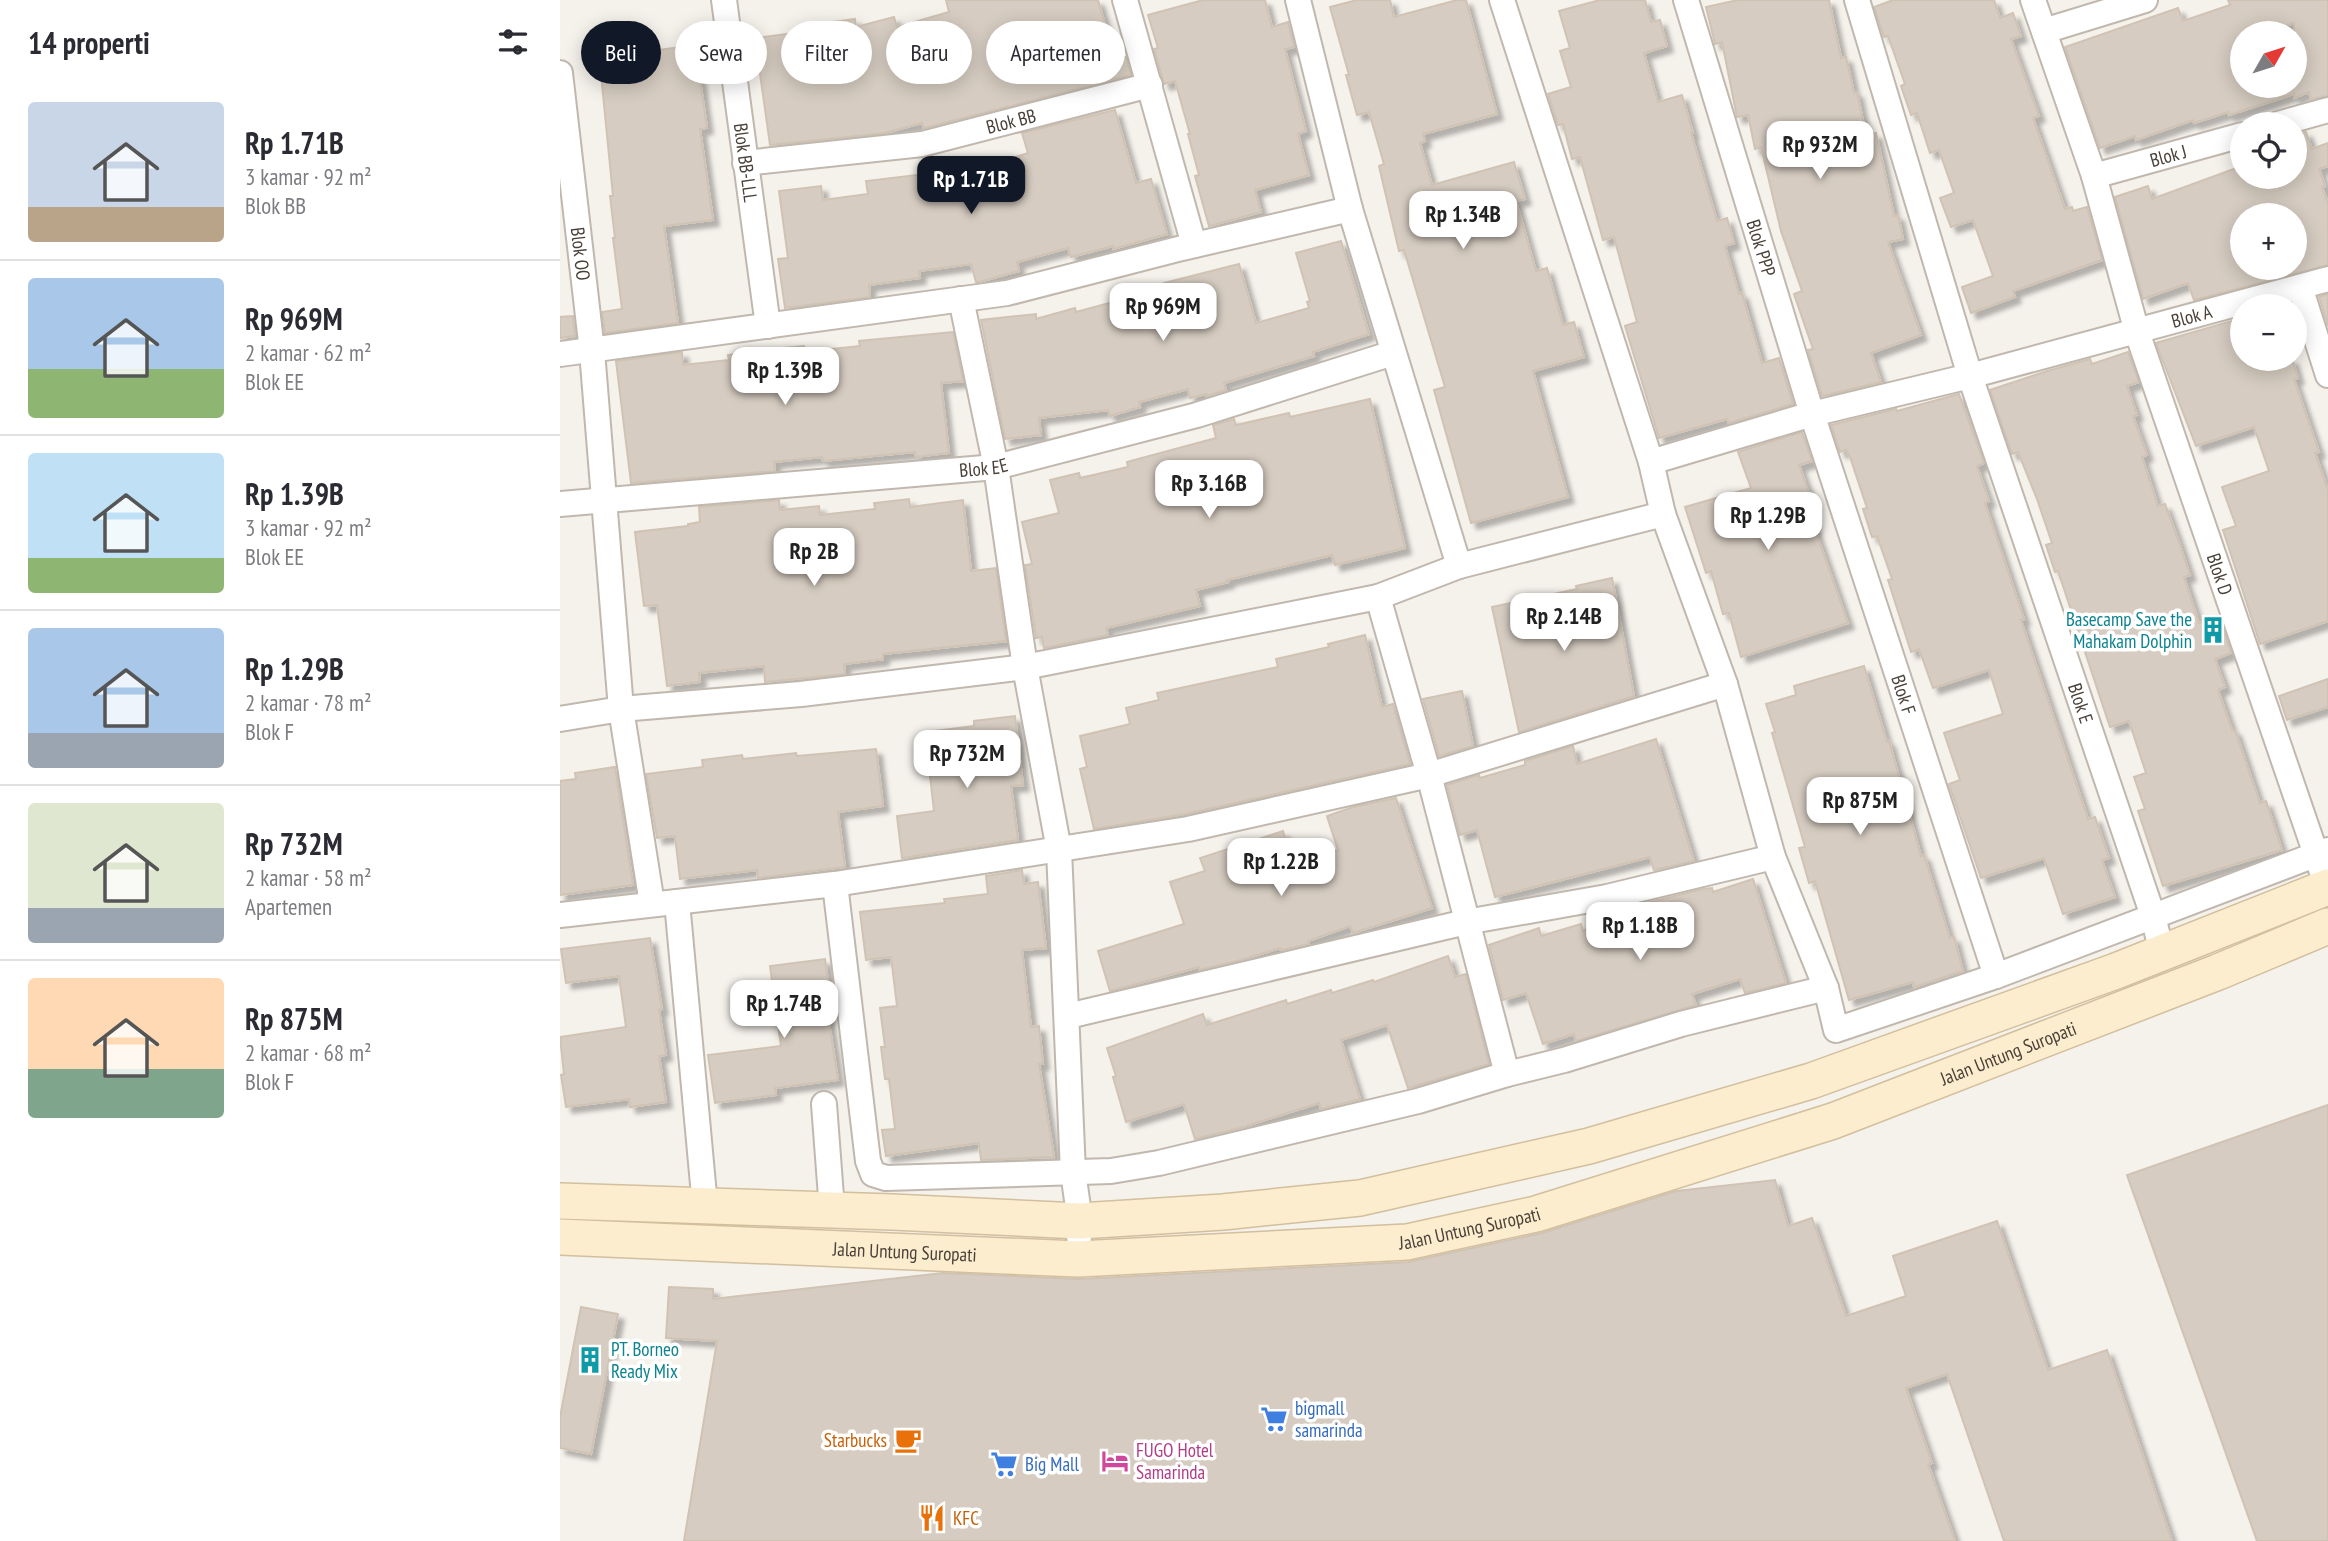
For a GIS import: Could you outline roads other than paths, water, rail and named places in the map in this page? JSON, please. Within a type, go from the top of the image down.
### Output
[{"type":"main road","name":"Jalan Untung Suropati","points":[[560,1201],[1080,1222],[1223,1212],[1360,1198],[1589,1146],[1849,1068],[2162,953],[2325,870]]},
{"type":"main road","name":"Jalan Untung Suropati","points":[[560,1237],[1078,1259],[1407,1242],[1536,1214],[1833,1121],[2218,972],[2328,926]]},
{"type":"street","name":"Blok BB-LLL","points":[[723,0],[768,326]]},
{"type":"street","points":[[1125,0],[1194,246]]},
{"type":"street","points":[[1298,0],[1350,209],[1459,566]]},
{"type":"street","name":"Blok PPP","points":[[1686,0],[1812,414]]},
{"type":"street","name":"Blok E","points":[[1857,0],[1970,376],[2153,916],[2162,953]]},
{"type":"street","name":"Blok D","points":[[2033,0],[2094,176],[2137,332],[2325,870]]},
{"type":"street","points":[[2044,31],[2145,0]]},
{"type":"street","points":[[1508,1],[1651,462],[1663,514],[1725,684],[1773,857],[1826,988],[1849,1068]]},
{"type":"street","name":"Blok OO","points":[[560,74],[567,189],[592,351],[621,709],[664,903],[705,1206]]},
{"type":"street","name":"Blok BB","points":[[746,163],[922,144],[1150,85]]},
{"type":"street","points":[[2307,116],[2328,110]]},
{"type":"street","name":"Blok J","points":[[2094,176],[2230,138]]},
{"type":"street","points":[[560,354],[1007,293],[1350,209]]},
{"type":"street","name":"Blok A","points":[[1651,462],[1812,414],[1970,376],[2328,279]]},
{"type":"street","points":[[2300,287],[2328,374]]},
{"type":"street","points":[[961,299],[996,467],[1025,667],[1059,850],[1073,1171],[1080,1222],[1078,1259]]},
{"type":"street","name":"Blok EE","points":[[560,504],[996,467],[1197,415],[1393,353]]},
{"type":"street","name":"Blok F","points":[[1812,414],[1996,976]]},
{"type":"street","points":[[560,719],[621,709],[801,695],[1025,667],[1378,597],[1459,566],[1663,514]]},
{"type":"street","points":[[1378,597],[1429,775],[1507,1074]]},
{"type":"street","points":[[560,915],[835,884],[1188,829],[1429,775],[1725,684]]},
{"type":"street","points":[[1068,1016],[1466,922],[1607,897],[1773,857]]},
{"type":"street","points":[[1836,1030],[1996,976],[2153,916],[2325,870]]},
{"type":"street","points":[[835,884],[868,1161],[873,1174],[886,1178],[1111,1171],[1159,1163],[1418,1101],[1681,1024],[1826,988]]},
{"type":"street","points":[[824,1104],[832,1210]]},
{"type":"place","name":"Basecamp Save the Mahakam Dolphin","points":[[2213,630]]},
{"type":"place","name":"PT. Borneo Ready Mix","points":[[590,1360]]},
{"type":"place","name":"bigmall samarinda","points":[[1274,1419]]},
{"type":"place","name":"Starbucks","points":[[908,1440]]},
{"type":"place","name":"FUGO Hotel Samarinda","points":[[1115,1461]]},
{"type":"place","name":"Big Mall","points":[[1004,1464]]},
{"type":"place","name":"KFC","points":[[932,1518]]}]
